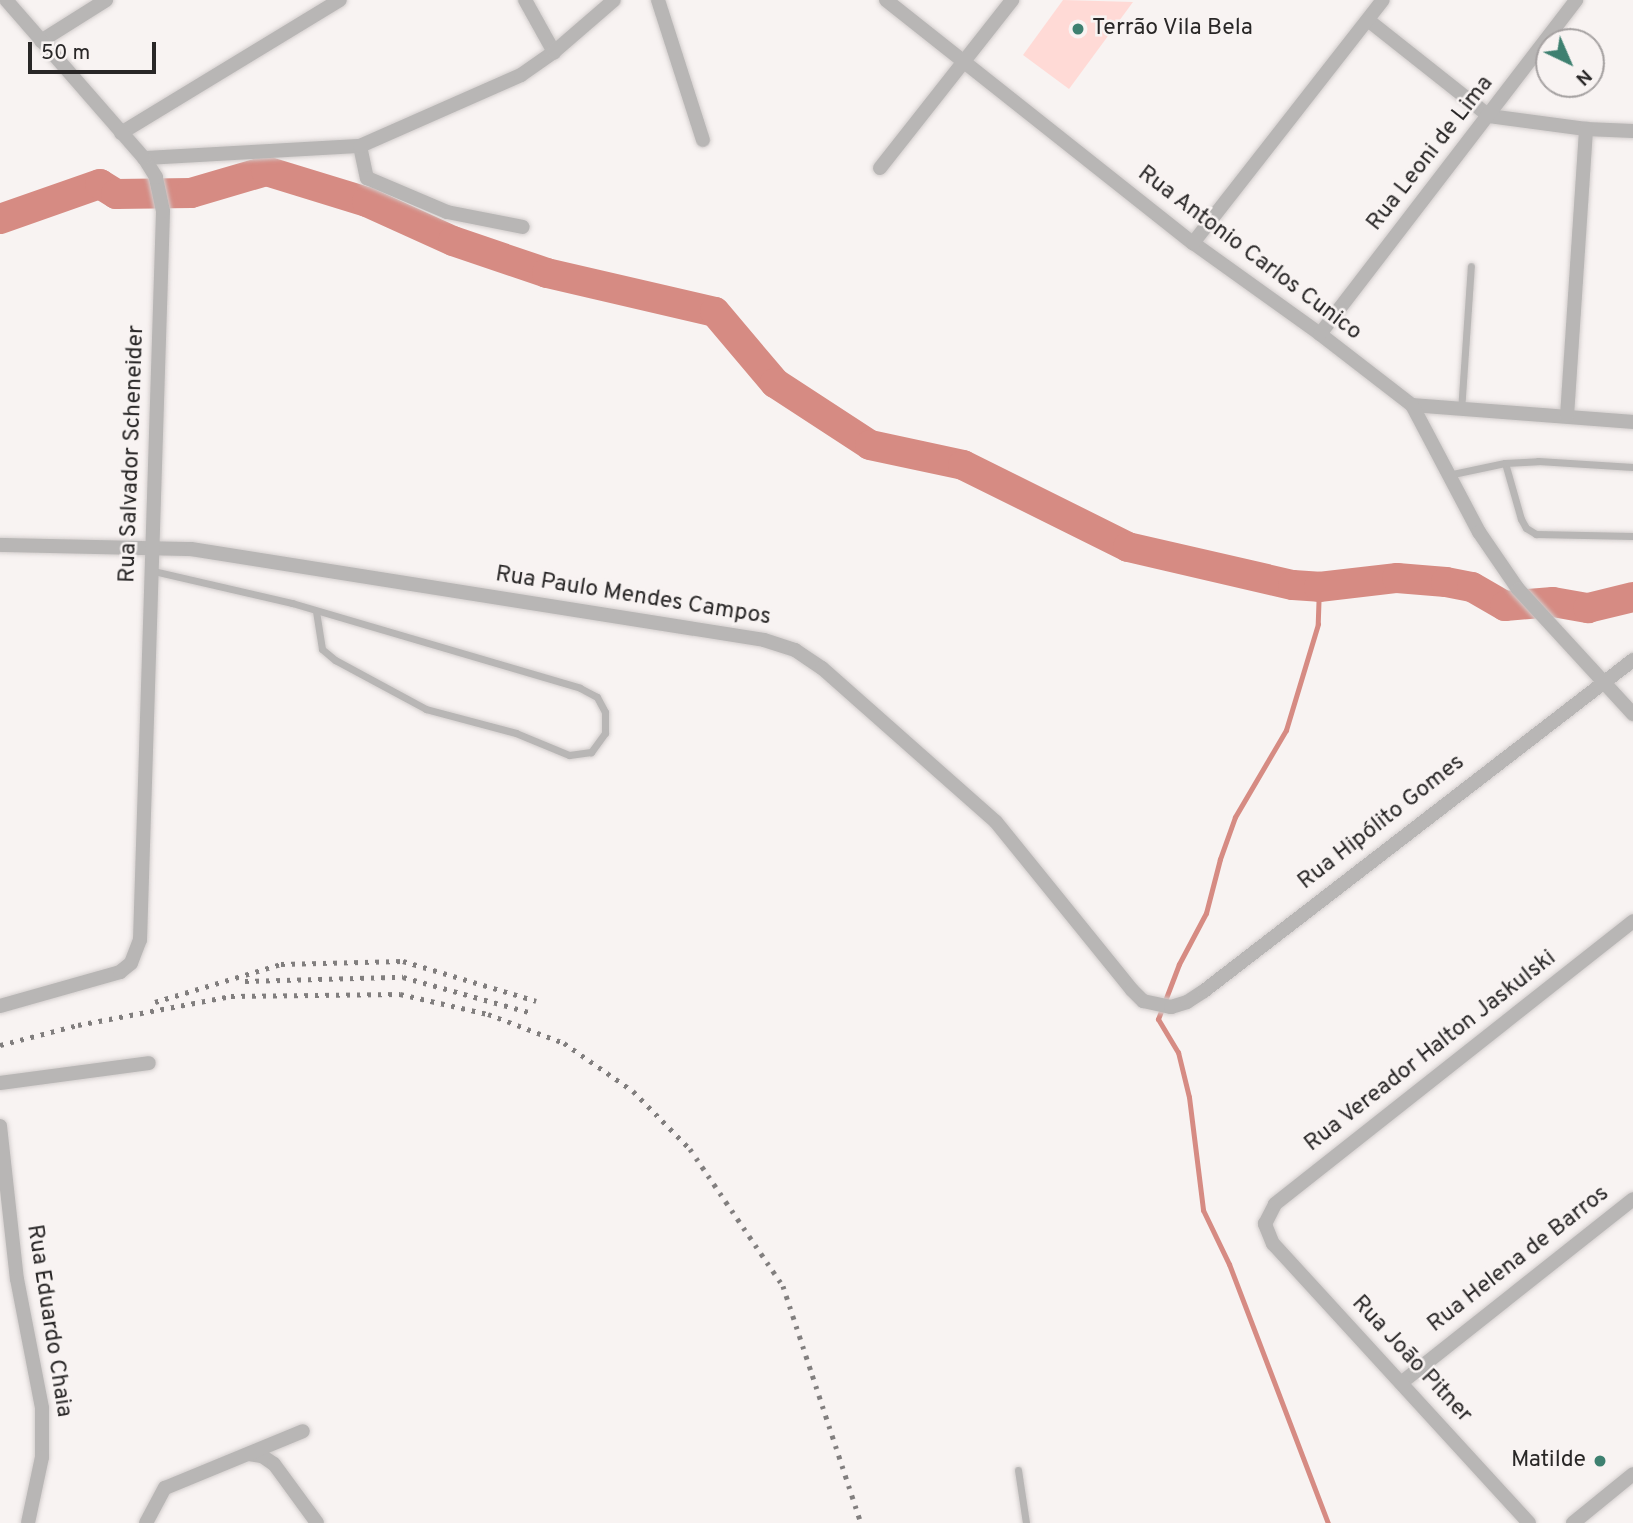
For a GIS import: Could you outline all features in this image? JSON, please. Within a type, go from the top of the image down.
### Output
[{"type":"street","name":"Rua Salvador Scheneider","points":[[0,1006],[104,979],[131,963],[140,940],[163,211],[156,177],[144,158],[6,0]]},
{"type":"street","points":[[41,41],[106,0]]},
{"type":"street","points":[[121,133],[340,0]]},
{"type":"street","points":[[525,0],[554,52]]},
{"type":"street","points":[[144,158],[360,146],[489,92],[521,75],[554,52],[614,0]]},
{"type":"street","points":[[658,0],[703,140]]},
{"type":"street","name":"Rua Antonio Carlos Cunico","points":[[886,0],[1193,243],[1321,334],[1412,405]]},
{"type":"street","points":[[880,168],[1012,0]]},
{"type":"street","points":[[1193,243],[1383,0]]},
{"type":"street","name":"Rua Leoni de Lima","points":[[1321,334],[1576,0]]},
{"type":"street","points":[[1368,20],[1489,116],[1586,129],[1633,131]]},
{"type":"street","points":[[1567,416],[1586,129]]},
{"type":"street","points":[[360,146],[367,178],[447,212],[523,227]]},
{"type":"street","points":[[1412,405],[1461,411],[1633,422]]},
{"type":"street","points":[[1412,405],[1479,532],[1518,589],[1633,714]]},
{"type":"street","name":"Rua Paulo Mendes Campos","points":[[0,545],[191,549],[730,634],[764,640],[795,650],[822,668],[996,822],[1132,990],[1154,1006]]},
{"type":"street","name":"Rua Hipólito Gomes","points":[[1154,1006],[1171,1007],[1187,1002],[1204,991],[1602,681],[1633,660]]},
{"type":"street","name":"Rua Vereador Halton Jaskulski","points":[[1265,1224],[1275,1204],[1633,921]]},
{"type":"street","points":[[0,1083],[149,1063]]},
{"type":"street","name":"Rua Eduardo Chaia","points":[[0,1126],[17,1279],[42,1408],[42,1457],[28,1523]]},
{"type":"street","name":"Rua Helena de Barros","points":[[1401,1383],[1633,1199]]},
{"type":"street","name":"Rua João Pitner","points":[[1265,1224],[1273,1244],[1530,1523]]},
{"type":"street","points":[[146,1523],[164,1488],[303,1431]]},
{"type":"street","points":[[249,1454],[262,1456],[274,1464],[317,1523]]},
{"type":"street","points":[[1573,1523],[1633,1474]]},
{"type":"lane","points":[[1461,411],[1471,266]]},
{"type":"lane","points":[[1447,475],[1505,463],[1538,461],[1633,467]]},
{"type":"lane","points":[[1505,463],[1521,519],[1526,528],[1536,534],[1633,536]]},
{"type":"lane","points":[[153,571],[292,603],[580,688],[597,697],[605,712],[605,733],[591,752],[569,755],[516,733],[426,709],[335,660],[322,649],[316,612]]},
{"type":"lane","points":[[1018,1470],[1026,1523]]},
{"type":"shaded area","name":"Terrão Vila Bela","points":[[1063,0],[1133,2],[1069,89],[1023,55]]},
{"type":"waterway","points":[[0,219],[100,184],[116,194],[191,193],[266,171],[367,202],[453,241],[547,273],[715,312],[775,383],[870,445],[963,465],[1128,547],[1293,585],[1319,587],[1397,578],[1446,582],[1472,587],[1505,606],[1553,602],[1588,608],[1633,597]]},
{"type":"waterway","points":[[1319,587],[1318,624],[1286,730],[1235,817],[1220,859],[1206,913],[1179,964],[1158,1019],[1178,1052],[1189,1097],[1203,1210],[1229,1264],[1328,1523]]},
{"type":"railway","points":[[155,1002],[281,964],[403,961],[536,1001]]},
{"type":"railway","points":[[245,981],[403,977],[528,1012]]},
{"type":"railway","points":[[0,1045],[78,1025],[231,996],[400,994],[488,1014],[564,1043],[633,1091],[690,1149],[783,1286],[861,1523]]},
{"type":"place","name":"Terrão Vila Bela","points":[[1078,29]]},
{"type":"place","name":"Matilde","points":[[1600,1461]]}]
